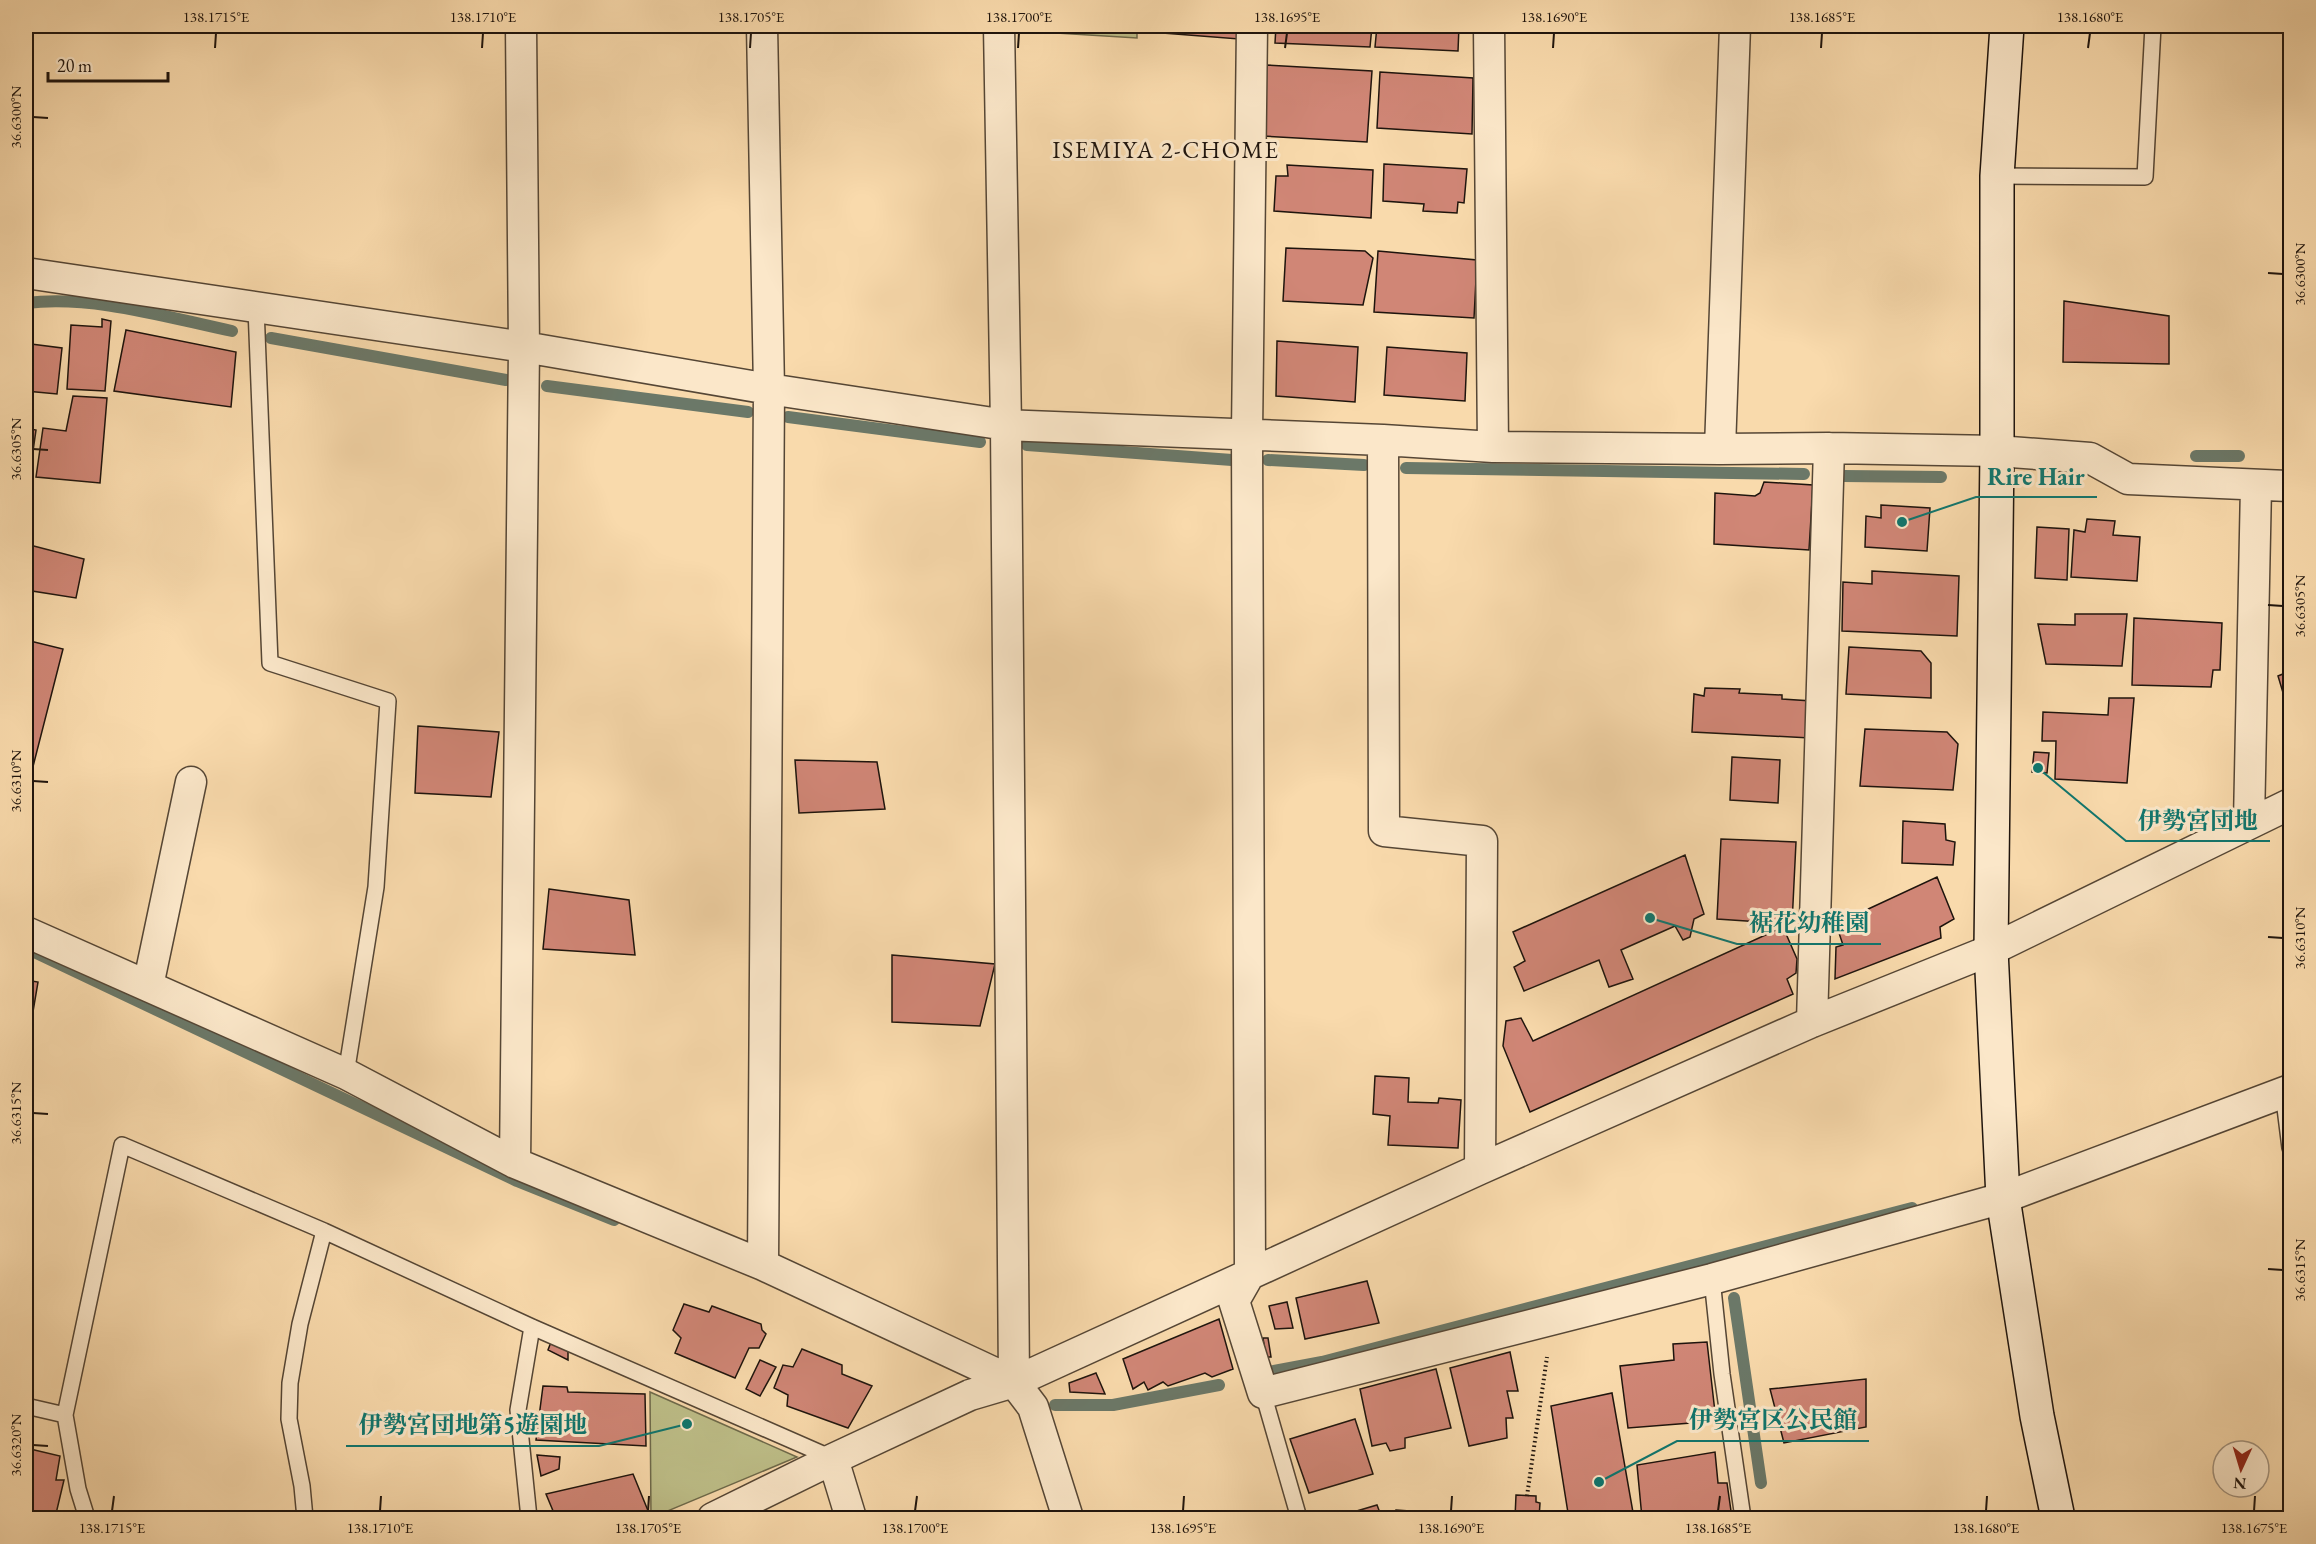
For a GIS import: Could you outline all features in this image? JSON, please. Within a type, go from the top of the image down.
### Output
[{"type":"street","points":[[515,1163],[524,347],[521,26]]},
{"type":"street","points":[[762,26],[769,389],[763,1265]]},
{"type":"street","points":[[999,26],[1006,424],[1014,1382]]},
{"type":"street","points":[[1252,26],[1247,433],[1250,1273],[1234,1301],[1263,1393],[1712,1279],[2003,1198],[2287,1091]]},
{"type":"street","points":[[1489,26],[1493,447]]},
{"type":"street","points":[[1720,449],[1735,26]]},
{"type":"street","points":[[2007,26],[1996,176],[1997,451],[1990,950],[2003,1198],[2037,1416],[2058,1518]]},
{"type":"street","points":[[26,273],[524,347],[769,389],[1006,424],[1247,433],[1493,447],[1997,451],[2090,458],[2128,479],[2290,486]]},
{"type":"street","points":[[1383,440],[1384,831],[1482,841],[1480,1169]]},
{"type":"street","points":[[1812,1022],[1829,448]]},
{"type":"street","points":[[2249,822],[2256,486]]},
{"type":"street","points":[[148,986],[191,782]]},
{"type":"street","points":[[713,1518],[970,1395],[1014,1382],[1480,1169],[1812,1022],[1990,950],[2290,804]]},
{"type":"street","points":[[26,932],[346,1074],[515,1163],[763,1265],[1014,1382],[1033,1407],[1068,1518]]},
{"type":"street","points":[[833,1459],[850,1518]]},
{"type":"lane","points":[[1996,176],[2145,177],[2153,26]]},
{"type":"lane","points":[[256,308],[270,663],[388,701],[376,887],[346,1074]]},
{"type":"lane","points":[[2287,1091],[2290,1148]]},
{"type":"lane","points":[[87,1518],[78,1490],[65,1415],[122,1145],[324,1231],[532,1327],[833,1459]]},
{"type":"lane","points":[[305,1518],[302,1486],[289,1419],[290,1383],[300,1324],[324,1231]]},
{"type":"lane","points":[[1712,1279],[1722,1374],[1743,1518]]},
{"type":"lane","points":[[529,1518],[518,1410],[532,1327]]},
{"type":"lane","points":[[1263,1393],[1299,1518]]},
{"type":"lane","points":[[26,1406],[65,1415]]},
{"type":"path","points":[[1527,1496],[1552,1320]]},
{"type":"green space","points":[[1024,26],[1137,26],[1137,38],[1024,31]]},
{"type":"green space","points":[[650,1392],[797,1457],[651,1518]]},
{"type":"building","points":[[1150,26],[1239,26],[1239,39],[1150,32]]},
{"type":"building","points":[[1276,26],[1372,26],[1370,47],[1275,43]]},
{"type":"building","points":[[1377,26],[1459,26],[1458,51],[1375,47]]},
{"type":"building","points":[[1266,65],[1372,71],[1367,142],[1263,136]]},
{"type":"building","points":[[1380,72],[1473,78],[1472,134],[1377,128]]},
{"type":"building","points":[[1384,164],[1467,169],[1464,203],[1458,202],[1457,213],[1423,211],[1424,204],[1383,201]]},
{"type":"building","points":[[1287,165],[1373,170],[1371,218],[1274,211],[1276,176],[1288,176]]},
{"type":"building","points":[[1286,248],[1365,251],[1373,258],[1363,305],[1283,301]]},
{"type":"building","points":[[1378,251],[1477,260],[1474,318],[1374,312]]},
{"type":"building","points":[[2064,301],[2169,316],[2169,364],[2063,362]]},
{"type":"building","points":[[102,319],[111,321],[105,391],[67,389],[71,325],[102,327]]},
{"type":"building","points":[[126,330],[236,352],[231,407],[114,391]]},
{"type":"building","points":[[1277,341],[1358,347],[1355,402],[1276,396]]},
{"type":"building","points":[[31,344],[62,348],[57,394],[26,391]]},
{"type":"building","points":[[1387,347],[1467,353],[1465,401],[1384,395]]},
{"type":"building","points":[[73,396],[107,398],[100,483],[36,477],[43,428],[66,431]]},
{"type":"building","points":[[26,428],[36,430],[30,472],[26,472]]},
{"type":"building","points":[[1764,482],[1813,485],[1809,550],[1714,544],[1715,493],[1755,496],[1760,493]]},
{"type":"building","points":[[1881,505],[1930,508],[1927,551],[1865,547],[1866,516],[1881,518]]},
{"type":"building","points":[[2087,519],[2115,521],[2113,535],[2140,537],[2137,581],[2071,577],[2074,530],[2085,532]]},
{"type":"building","points":[[2037,527],[2069,529],[2067,580],[2035,578]]},
{"type":"building","points":[[26,544],[84,559],[76,598],[26,590]]},
{"type":"building","points":[[1872,571],[1959,576],[1957,636],[1842,631],[1843,582],[1872,584]]},
{"type":"building","points":[[2075,614],[2127,614],[2122,666],[2046,664],[2038,624],[2075,625]]},
{"type":"building","points":[[2134,618],[2222,623],[2220,670],[2213,670],[2211,687],[2132,685]]},
{"type":"building","points":[[26,640],[63,649],[26,794]]},
{"type":"building","points":[[1849,647],[1921,651],[1931,663],[1931,698],[1846,694]]},
{"type":"building","points":[[2290,671],[2290,716],[2278,676]]},
{"type":"building","points":[[1705,688],[1740,689],[1739,693],[1782,695],[1782,699],[1812,701],[1810,738],[1692,732],[1694,694],[1704,696]]},
{"type":"building","points":[[2109,698],[2134,698],[2127,783],[2055,779],[2056,741],[2042,741],[2043,712],[2108,715]]},
{"type":"building","points":[[418,726],[499,732],[491,797],[415,793]]},
{"type":"building","points":[[1865,729],[1947,732],[1958,744],[1953,790],[1860,786]]},
{"type":"building","points":[[2034,752],[2049,753],[2047,773],[2032,772]]},
{"type":"building","points":[[1732,757],[1780,760],[1778,803],[1730,800]]},
{"type":"building","points":[[795,760],[877,762],[885,809],[799,813]]},
{"type":"building","points":[[1903,821],[1945,824],[1946,840],[1955,842],[1953,865],[1902,863]]},
{"type":"building","points":[[1721,839],[1796,842],[1792,924],[1717,919]]},
{"type":"building","points":[[1685,855],[1704,914],[1694,919],[1690,937],[1683,940],[1675,926],[1621,950],[1633,979],[1609,987],[1599,960],[1524,991],[1514,967],[1525,961],[1513,932]]},
{"type":"building","points":[[1937,877],[1954,919],[1940,927],[1941,938],[1835,979],[1836,947],[1843,945],[1836,924]]},
{"type":"building","points":[[549,889],[629,900],[635,955],[543,949]]},
{"type":"building","points":[[1783,927],[1797,959],[1796,973],[1787,979],[1793,994],[1530,1112],[1503,1046],[1506,1021],[1521,1018],[1533,1041]]},
{"type":"building","points":[[892,955],[995,964],[980,1026],[892,1022]]},
{"type":"building","points":[[26,980],[38,982],[26,1053]]},
{"type":"building","points":[[1375,1076],[1409,1078],[1408,1102],[1438,1103],[1439,1098],[1461,1100],[1458,1148],[1388,1145],[1390,1116],[1373,1114]]},
{"type":"building","points":[[1367,1281],[1379,1323],[1305,1339],[1296,1298]]},
{"type":"building","points":[[1287,1302],[1293,1328],[1275,1329],[1269,1306]]},
{"type":"building","points":[[684,1304],[709,1312],[712,1306],[761,1324],[766,1334],[759,1348],[749,1348],[735,1378],[675,1353],[681,1338],[673,1330]]},
{"type":"building","points":[[1219,1319],[1233,1369],[1212,1377],[1205,1373],[1168,1386],[1163,1382],[1148,1390],[1144,1382],[1133,1389],[1123,1359]]},
{"type":"building","points":[[1263,1338],[1268,1338],[1271,1357],[1266,1357]]},
{"type":"building","points":[[551,1342],[568,1351],[568,1360],[548,1350]]},
{"type":"building","points":[[1707,1342],[1716,1421],[1628,1428],[1620,1366],[1674,1360],[1673,1344]]},
{"type":"building","points":[[802,1349],[842,1365],[842,1374],[872,1386],[848,1428],[787,1406],[788,1395],[774,1388],[783,1365],[793,1367]]},
{"type":"building","points":[[1510,1352],[1518,1391],[1507,1391],[1513,1418],[1506,1418],[1507,1438],[1469,1446],[1450,1368]]},
{"type":"building","points":[[760,1360],[776,1367],[760,1396],[746,1389]]},
{"type":"building","points":[[1436,1369],[1451,1428],[1405,1438],[1405,1448],[1390,1451],[1386,1443],[1372,1446],[1360,1389]]},
{"type":"building","points":[[1096,1373],[1105,1394],[1070,1392],[1069,1383]]},
{"type":"building","points":[[1866,1379],[1866,1427],[1784,1443],[1770,1389]]},
{"type":"building","points":[[543,1386],[567,1387],[568,1392],[645,1394],[646,1446],[536,1440]]},
{"type":"building","points":[[1612,1393],[1634,1518],[1564,1518],[1564,1514],[1568,1513],[1551,1406]]},
{"type":"building","points":[[1355,1419],[1373,1474],[1309,1493],[1290,1439]]},
{"type":"building","points":[[26,1448],[60,1456],[56,1480],[64,1480],[55,1518],[26,1518]]},
{"type":"building","points":[[1715,1452],[1718,1483],[1727,1483],[1731,1511],[1675,1518],[1642,1518],[1637,1465]]},
{"type":"building","points":[[537,1455],[560,1457],[559,1469],[541,1476]]},
{"type":"building","points":[[633,1474],[651,1518],[556,1518],[546,1494]]},
{"type":"building","points":[[1516,1495],[1536,1496],[1536,1502],[1540,1503],[1539,1518],[1515,1518]]},
{"type":"building","points":[[1377,1505],[1382,1518],[1333,1518]]},
{"type":"building","points":[[1396,1510],[1452,1514],[1452,1518],[1396,1518]]},
{"type":"building","points":[[66,1512],[73,1512],[74,1518],[67,1518]]},
{"type":"waterway","points":[[26,303],[52,301],[103,305],[232,331]]},
{"type":"waterway","points":[[271,338],[506,380]]},
{"type":"waterway","points":[[547,386],[748,412]]},
{"type":"waterway","points":[[788,417],[980,442]]},
{"type":"waterway","points":[[1027,445],[1232,460]]},
{"type":"waterway","points":[[2196,456],[2239,456]]},
{"type":"waterway","points":[[1268,460],[1364,465]]},
{"type":"waterway","points":[[1406,468],[1804,474]]},
{"type":"waterway","points":[[1843,476],[1941,477]]},
{"type":"waterway","points":[[26,948],[517,1181],[614,1220]]},
{"type":"waterway","points":[[1274,1371],[1322,1362],[1912,1208]]},
{"type":"waterway","points":[[1734,1298],[1761,1483]]},
{"type":"waterway","points":[[1055,1405],[1113,1405],[1219,1385]]},
{"type":"place","name":"Rire Hair","points":[[1902,522]]},
{"type":"place","name":"伊勢宮団地","points":[[2038,768]]},
{"type":"place","name":"裾花幼稚園","points":[[1650,918]]},
{"type":"place","name":"伊勢宮団地第5遊園地","points":[[687,1424]]},
{"type":"place","name":"伊勢宮区公民館","points":[[1599,1482]]},
{"type":"district","name":"ISEMIYA 2-CHOME","points":[[1166,149]]}]
